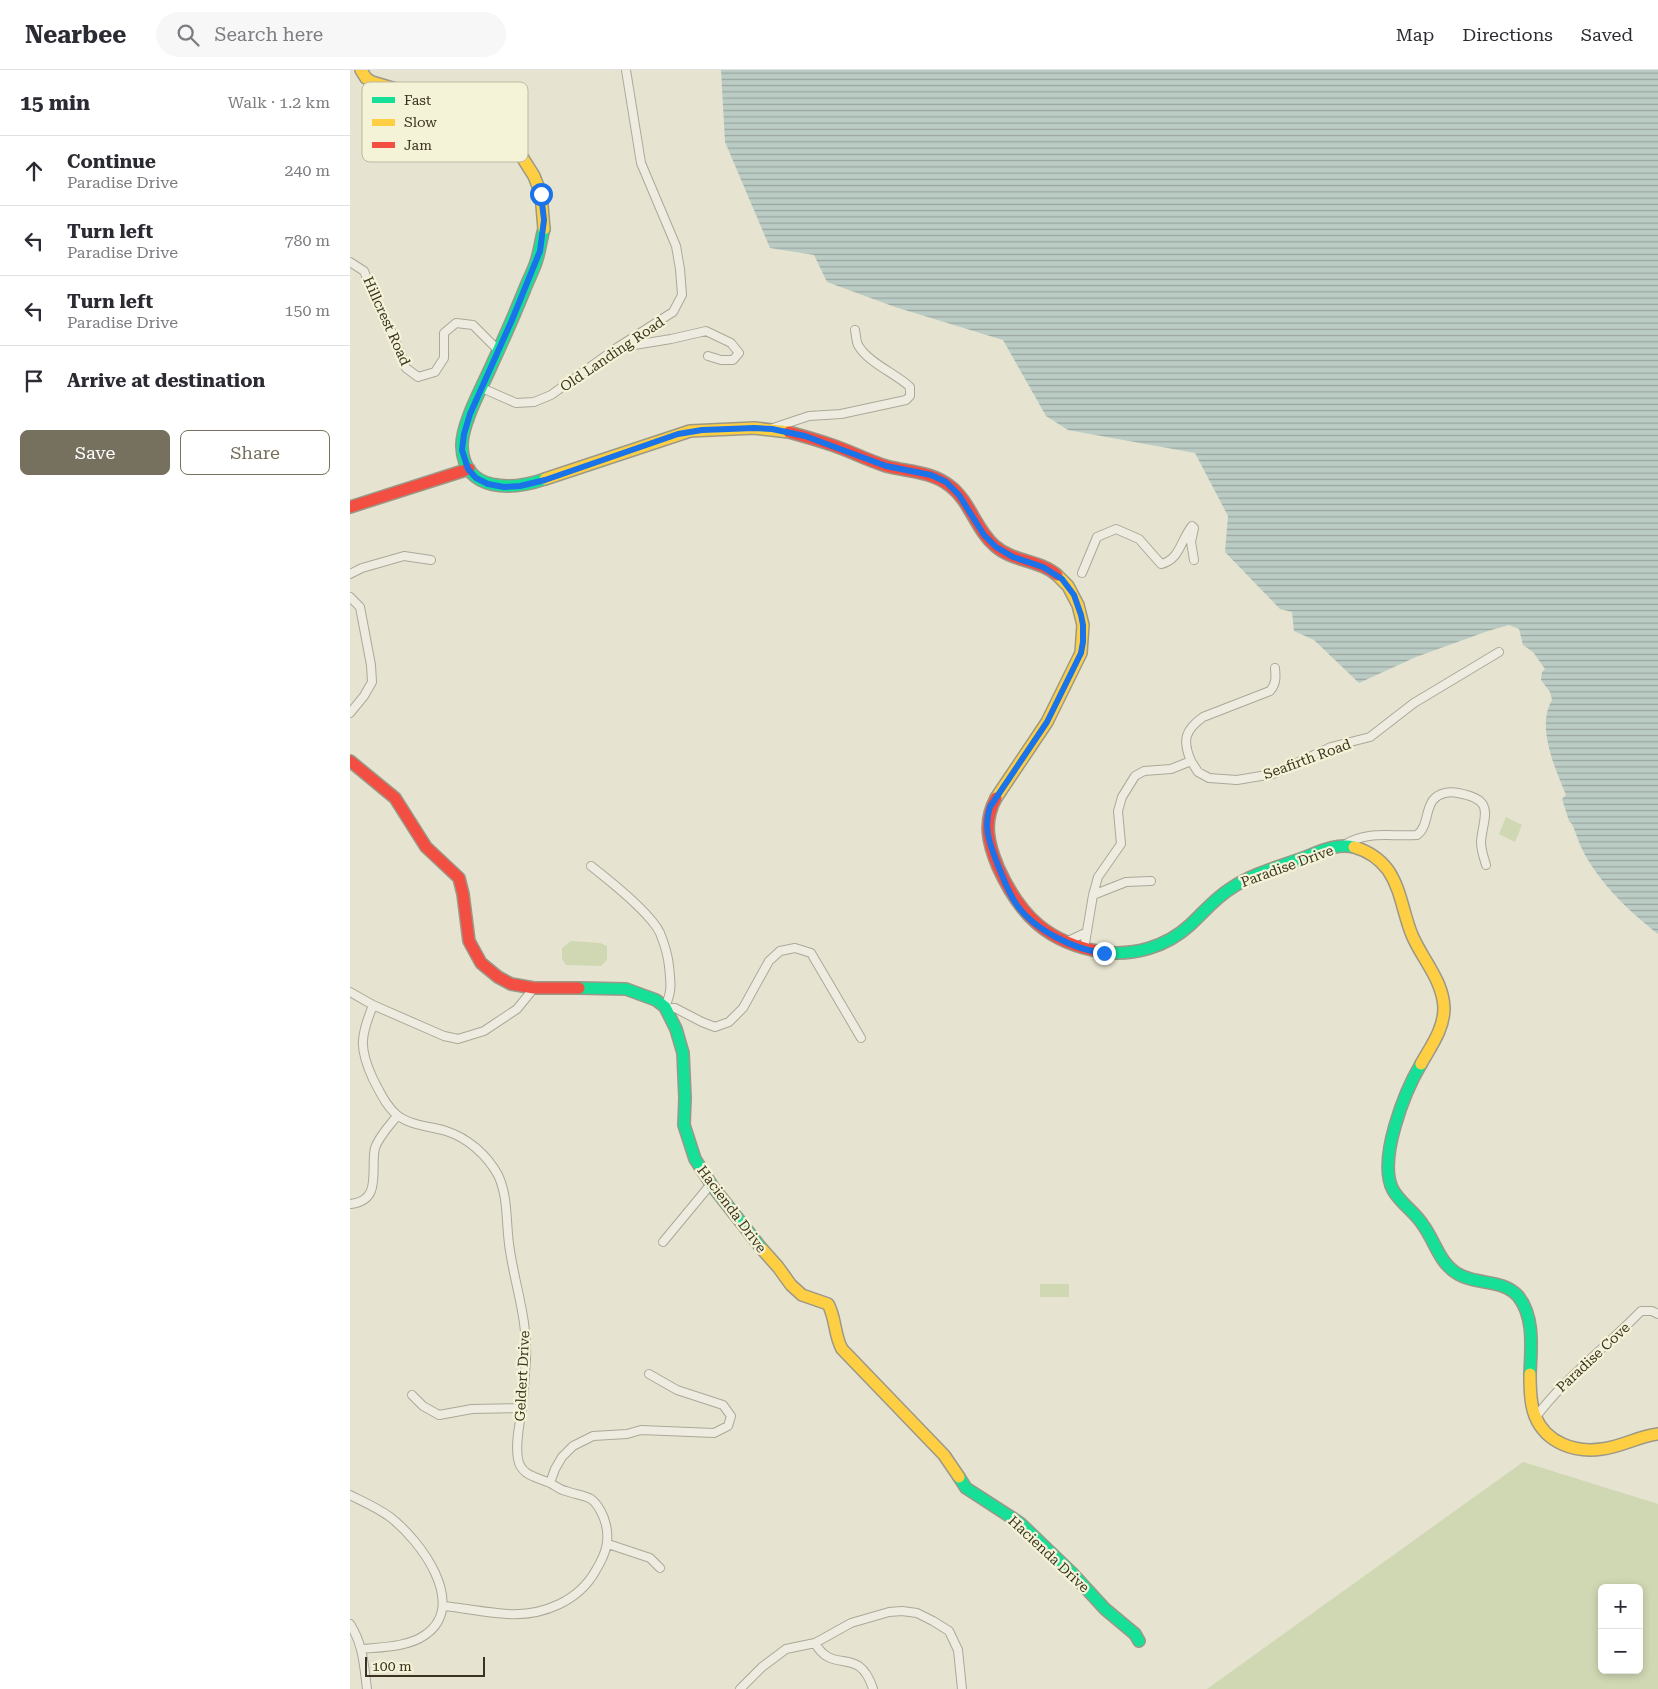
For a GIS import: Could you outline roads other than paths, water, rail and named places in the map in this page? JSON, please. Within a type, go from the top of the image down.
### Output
[{"type":"street","points":[[361,70],[366,78],[372,82]]},
{"type":"street","name":"Old Landing Road","points":[[482,388],[516,403],[534,402],[551,395],[618,347],[673,312],[682,295],[676,246],[641,163],[626,70]]},
{"type":"street","points":[[350,507],[468,469],[463,454],[463,438],[467,422],[531,275],[542,243],[544,228],[543,203],[534,176],[525,162]]},
{"type":"street","name":"Hillcrest Road","points":[[350,262],[364,271],[406,368],[418,377],[435,372],[444,358],[444,333],[456,323],[473,325],[499,351]]},
{"type":"street","points":[[772,429],[809,416],[841,414],[906,400],[910,396],[910,387],[906,383],[883,369],[858,345],[855,330]]},
{"type":"street","points":[[618,347],[671,339],[706,331],[731,343],[739,353],[733,360],[722,360],[708,356]]},
{"type":"street","name":"Paradise Drive","points":[[468,469],[476,478],[488,484],[504,487],[520,486],[545,480],[690,431],[772,429],[805,436],[886,466],[939,478],[952,488],[959,495],[984,535],[996,547],[1013,557],[1031,562],[1054,573],[1071,590],[1078,605],[1083,625],[1081,653],[1047,722],[990,807],[986,820],[991,847],[1017,905],[1040,926],[1066,942],[1084,949],[1121,953],[1158,945],[1184,931],[1219,897],[1240,882],[1328,849],[1353,846],[1369,852],[1390,874],[1398,891],[1413,938],[1438,983],[1444,1002],[1440,1030],[1413,1078],[1402,1107],[1388,1160],[1389,1179],[1392,1188],[1401,1201],[1425,1227],[1442,1259],[1450,1269],[1459,1276],[1468,1279],[1509,1288],[1521,1300],[1531,1327],[1530,1400],[1534,1418]]},
{"type":"street","points":[[1082,573],[1097,537],[1116,529],[1139,539],[1161,564],[1172,560],[1177,554],[1192,526],[1194,528],[1191,542],[1194,560]]},
{"type":"street","points":[[350,574],[362,568],[404,556],[431,560]]},
{"type":"street","points":[[350,597],[360,607],[371,665],[372,682],[364,696],[350,713]]},
{"type":"street","name":"Seafirth Road","points":[[1191,761],[1198,772],[1209,778],[1237,780],[1273,774],[1331,747],[1370,737],[1414,702],[1499,652]]},
{"type":"street","points":[[1084,949],[1098,877],[1121,844],[1118,811],[1122,797],[1135,776],[1144,772],[1171,769],[1191,761],[1184,743],[1187,734],[1194,724],[1204,718],[1270,691],[1276,679],[1275,668]]},
{"type":"street","points":[[350,761],[395,798],[402,806],[426,847],[459,878],[470,941],[481,963],[498,977],[511,984],[534,988],[626,989],[656,1000],[665,1008],[675,1008],[715,1027],[729,1022],[744,1008],[769,961],[780,951],[795,948],[811,953],[861,1038]]},
{"type":"street","points":[[1342,846],[1353,839],[1371,835],[1417,835],[1423,827],[1428,809],[1433,800],[1445,793],[1458,793],[1477,800],[1485,808],[1486,818],[1481,843],[1486,865]]},
{"type":"street","points":[[591,866],[648,917],[660,932],[668,960],[671,980],[671,994],[665,1008]]},
{"type":"street","points":[[1093,895],[1126,882],[1151,881]]},
{"type":"street","points":[[1066,942],[1087,932]]},
{"type":"street","points":[[350,992],[373,1005],[444,1036],[458,1039],[484,1032],[517,1009],[534,988]]},
{"type":"street","points":[[350,1204],[358,1203],[368,1195],[374,1186],[376,1146],[397,1116],[386,1104],[362,1050],[364,1028],[373,1005]]},
{"type":"street","name":"Hacienda Drive","points":[[665,1008],[676,1028],[683,1053],[684,1125],[695,1159],[711,1184],[791,1285],[802,1295],[828,1304],[834,1316],[836,1341],[944,1455],[966,1488],[1020,1523],[1072,1573],[1105,1609],[1135,1634],[1138,1641]]},
{"type":"street","name":"Geldert Drive","points":[[397,1116],[461,1137],[485,1156],[498,1175],[505,1200],[509,1245],[526,1332],[518,1460],[524,1472],[534,1478],[550,1483],[562,1490],[592,1499],[606,1523],[608,1544]]},
{"type":"street","points":[[663,1242],[711,1184]]},
{"type":"street","name":"Paradise Cove","points":[[1534,1418],[1560,1388],[1641,1311],[1652,1311],[1658,1314]]},
{"type":"street","points":[[550,1483],[562,1457],[573,1446],[593,1436],[627,1434],[641,1430],[714,1433],[728,1426],[730,1416],[723,1405],[677,1390],[649,1374]]},
{"type":"street","points":[[412,1396],[423,1406],[439,1415],[472,1409],[522,1408]]},
{"type":"street","points":[[1534,1418],[1544,1431],[1558,1442],[1585,1450],[1609,1448],[1646,1435],[1658,1434]]},
{"type":"street","points":[[350,1495],[391,1518],[424,1552],[441,1590],[443,1606],[434,1628],[419,1639],[411,1642],[362,1649]]},
{"type":"street","points":[[443,1606],[508,1614],[553,1608],[575,1594],[593,1575],[608,1544],[650,1558],[660,1568]]},
{"type":"street","points":[[740,1689],[762,1667],[791,1647],[815,1643],[844,1626],[889,1612],[902,1611],[917,1613],[949,1631],[958,1650],[962,1689]]},
{"type":"street","points":[[350,1624],[362,1649],[367,1689]]},
{"type":"street","points":[[815,1643],[820,1651],[832,1659],[851,1662],[860,1666],[869,1676],[873,1689]]}]
